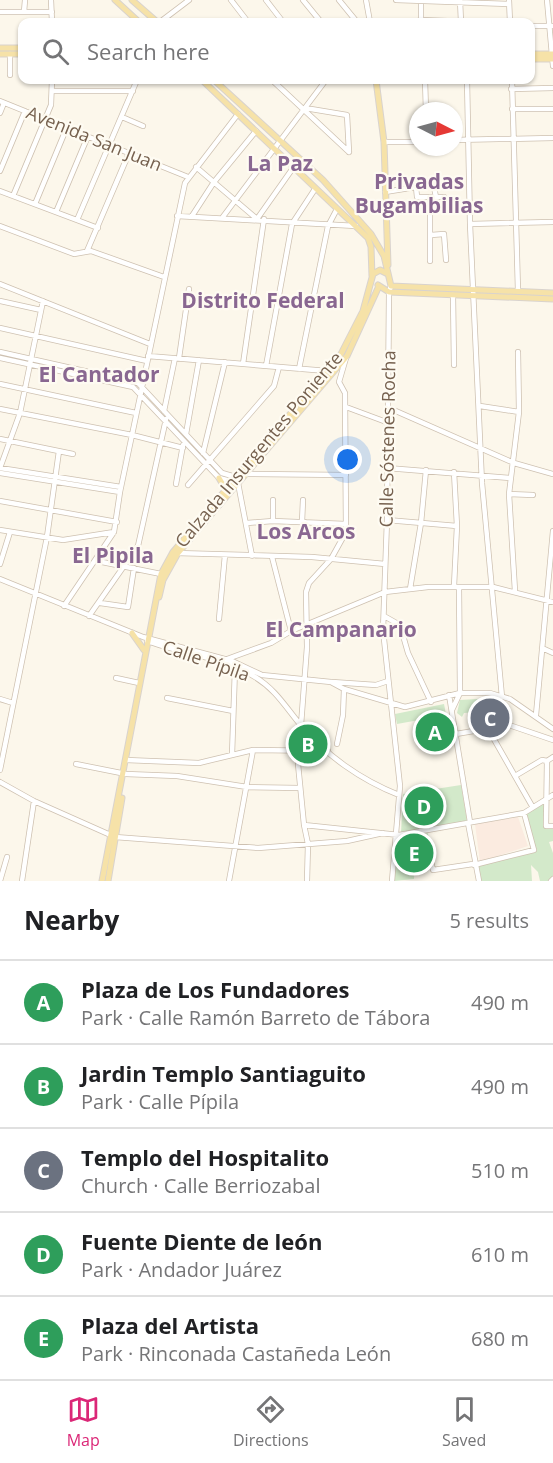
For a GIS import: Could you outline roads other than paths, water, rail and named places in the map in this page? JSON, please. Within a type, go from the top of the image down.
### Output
[{"type":"main road","points":[[115,0],[135,18]]},
{"type":"main road","points":[[132,0],[154,18]]},
{"type":"main road","points":[[0,48],[18,48]]},
{"type":"main road","points":[[0,54],[18,54]]},
{"type":"main road","points":[[535,54],[553,54]]},
{"type":"main road","points":[[535,59],[553,59]]},
{"type":"main road","points":[[206,84],[337,210],[356,225],[369,240],[374,283],[389,292],[453,295],[518,291],[553,293]]},
{"type":"main road","points":[[218,84],[323,180],[371,234],[384,256],[391,286],[553,299]]},
{"type":"main road","points":[[377,84],[384,142],[387,275],[385,284],[379,286]]},
{"type":"main road","points":[[372,277],[376,271],[387,275]]},
{"type":"main road","name":"Calzada Insurgentes Poniente","points":[[128,760],[144,650],[161,574],[226,490],[239,479],[357,331],[372,277]]},
{"type":"main road","name":"Calzada Insurgentes Poniente","points":[[156,600],[176,553],[347,356],[379,286]]},
{"type":"main road","points":[[219,478],[226,490]]},
{"type":"main road","points":[[132,633],[144,650]]},
{"type":"main road","name":"Calzada Insurgentes Poniente","points":[[113,836],[128,760],[147,639]]},
{"type":"main road","points":[[102,881],[113,836]]},
{"type":"main road","points":[[108,881],[113,836]]},
{"type":"street","points":[[24,12],[25,0]]},
{"type":"street","points":[[51,0],[52,18]]},
{"type":"street","points":[[164,18],[188,0]]},
{"type":"street","points":[[231,0],[245,18]]},
{"type":"street","points":[[266,0],[280,18]]},
{"type":"street","points":[[303,0],[318,18]]},
{"type":"street","points":[[339,0],[354,18]]},
{"type":"street","points":[[366,0],[369,18]]},
{"type":"street","points":[[396,0],[509,2],[510,18]]},
{"type":"street","points":[[421,0],[421,18]]},
{"type":"street","points":[[547,0],[552,26],[553,66]]},
{"type":"street","points":[[460,1],[461,18]]},
{"type":"street","points":[[0,12],[52,12]]},
{"type":"street","points":[[535,26],[552,26]]},
{"type":"street","points":[[0,42],[0,48]]},
{"type":"street","points":[[10,54],[10,75]]},
{"type":"street","points":[[13,196],[46,119],[52,84]]},
{"type":"street","points":[[77,220],[136,84]]},
{"type":"street","points":[[276,84],[349,152],[347,115],[304,109]]},
{"type":"street","points":[[222,218],[323,84]]},
{"type":"street","points":[[425,84],[426,102]]},
{"type":"street","points":[[466,84],[470,224],[483,474],[502,697]]},
{"type":"street","points":[[512,84],[518,291]]},
{"type":"street","points":[[511,89],[553,88]]},
{"type":"street","points":[[52,90],[133,91]]},
{"type":"street","points":[[0,113],[2,102]]},
{"type":"street","name":"Avenida San Juan","points":[[2,102],[188,177]]},
{"type":"street","points":[[512,109],[553,109]]},
{"type":"street","points":[[0,171],[25,111]]},
{"type":"street","points":[[64,606],[97,561],[114,532],[117,522],[120,490],[150,344],[177,216],[188,177],[238,114]]},
{"type":"street","points":[[122,117],[143,126]]},
{"type":"street","points":[[35,204],[67,127]]},
{"type":"street","points":[[192,216],[213,182],[256,131]]},
{"type":"street","points":[[56,212],[88,136]]},
{"type":"street","points":[[463,140],[553,138]]},
{"type":"street","points":[[384,142],[409,142]]},
{"type":"street","points":[[87,251],[129,153]]},
{"type":"street","points":[[196,167],[257,219]]},
{"type":"street","points":[[257,219],[293,168]]},
{"type":"street","points":[[430,261],[434,187]]},
{"type":"street","points":[[385,192],[416,188],[417,197],[444,197]]},
{"type":"street","points":[[266,366],[292,224],[315,189]]},
{"type":"street","points":[[0,191],[98,228]]},
{"type":"street","points":[[299,369],[328,226],[337,210]]},
{"type":"street","points":[[177,216],[264,219],[292,224],[328,226],[356,225]]},
{"type":"street","points":[[243,364],[264,219]]},
{"type":"street","points":[[470,224],[553,222]]},
{"type":"street","points":[[0,226],[74,254],[87,251],[164,277]]},
{"type":"street","points":[[431,235],[444,234],[446,260]]},
{"type":"street","points":[[0,284],[150,344]]},
{"type":"street","name":"Calle Sóstenes Rocha","points":[[391,286],[389,292],[389,423],[383,630],[400,781],[392,881]]},
{"type":"street","points":[[164,411],[177,358],[189,289]]},
{"type":"street","points":[[453,295],[454,364]]},
{"type":"street","points":[[0,301],[41,310]]},
{"type":"street","points":[[43,301],[21,413],[0,468],[120,490]]},
{"type":"street","points":[[0,328],[148,358],[177,358],[327,371]]},
{"type":"street","points":[[0,352],[134,382],[186,433],[219,478],[346,475]]},
{"type":"street","points":[[515,591],[509,494],[519,412],[518,352]]},
{"type":"street","points":[[307,881],[308,844],[299,788],[299,740],[307,624],[306,592],[309,583],[331,559],[346,532],[346,406],[345,392],[339,382],[347,356]]},
{"type":"street","points":[[0,358],[30,360]]},
{"type":"street","points":[[176,484],[199,360]]},
{"type":"street","points":[[202,453],[225,362]]},
{"type":"street","points":[[188,485],[274,386],[279,367]]},
{"type":"street","points":[[0,384],[136,413]]},
{"type":"street","points":[[141,389],[185,440],[208,462],[222,473],[239,479]]},
{"type":"street","points":[[346,406],[389,423]]},
{"type":"street","points":[[480,406],[519,412]]},
{"type":"street","points":[[389,408],[514,462],[553,474]]},
{"type":"street","points":[[0,409],[132,435],[183,448]]},
{"type":"street","points":[[89,616],[138,546],[166,419]]},
{"type":"street","points":[[0,439],[73,454]]},
{"type":"street","points":[[0,770],[47,537],[59,451]]},
{"type":"street","points":[[387,468],[510,478]]},
{"type":"street","points":[[410,589],[422,523],[426,470]]},
{"type":"street","points":[[452,710],[460,693],[454,472]]},
{"type":"street","points":[[0,473],[55,479]]},
{"type":"street","points":[[239,479],[252,556]]},
{"type":"street","points":[[509,494],[533,495]]},
{"type":"street","points":[[273,500],[278,530]]},
{"type":"street","points":[[303,500],[304,534]]},
{"type":"street","points":[[0,501],[117,522]]},
{"type":"street","points":[[387,520],[457,526]]},
{"type":"street","points":[[247,523],[275,521],[346,525]]},
{"type":"street","points":[[0,530],[63,540],[114,532]]},
{"type":"street","points":[[536,716],[546,599],[551,578],[553,531]]},
{"type":"street","points":[[0,564],[10,532]]},
{"type":"street","points":[[176,553],[331,559],[385,564]]},
{"type":"street","points":[[219,619],[225,555]]},
{"type":"street","points":[[272,557],[291,631]]},
{"type":"street","points":[[97,561],[161,574]]},
{"type":"street","points":[[100,603],[128,607],[134,568]]},
{"type":"street","name":"Calle Pípila","points":[[0,579],[147,639],[255,676],[268,686],[300,725],[328,751],[371,784],[399,795]]},
{"type":"street","points":[[219,662],[271,643],[291,631],[385,591],[494,587],[553,602]]},
{"type":"street","points":[[384,616],[400,625],[408,653],[431,702]]},
{"type":"street","name":"Calle Pípila","points":[[147,639],[225,659],[270,677],[305,678],[331,682]]},
{"type":"street","points":[[542,648],[553,653]]},
{"type":"street","points":[[232,755],[235,668]]},
{"type":"street","points":[[268,686],[267,680],[270,677]]},
{"type":"street","points":[[116,678],[139,684]]},
{"type":"street","points":[[331,682],[376,685],[388,681]]},
{"type":"street","points":[[331,682],[405,707],[460,693],[490,693],[536,716],[553,729]]},
{"type":"street","points":[[337,744],[343,715],[344,688]]},
{"type":"street","points":[[449,695],[474,864],[479,881]]},
{"type":"street","points":[[167,698],[233,711]]},
{"type":"street","points":[[0,699],[13,703]]},
{"type":"street","points":[[456,734],[509,725],[553,740]]},
{"type":"street","points":[[487,727],[532,806]]},
{"type":"street","points":[[299,740],[303,733],[308,733]]},
{"type":"street","points":[[128,760],[199,763],[253,750],[328,751]]},
{"type":"street","points":[[229,881],[253,750]]},
{"type":"street","points":[[515,776],[542,760],[547,761],[553,757]]},
{"type":"street","points":[[547,761],[546,826],[553,826]]},
{"type":"street","points":[[76,764],[125,774],[177,776],[247,787],[299,788]]},
{"type":"street","points":[[0,782],[34,801],[113,836],[234,848],[346,841],[383,833]]},
{"type":"street","points":[[304,825],[394,835],[524,813],[545,797],[553,795]]},
{"type":"street","points":[[22,881],[34,801]]},
{"type":"street","points":[[430,857],[433,870],[474,864],[534,850],[524,813]]},
{"type":"street","points":[[0,881],[7,858]]},
{"type":"place","name":"Templo del Hospitalito","points":[[490,718]]},
{"type":"place","name":"Plaza de Los Fundadores","points":[[435,732]]},
{"type":"place","name":"Jardin Templo Santiaguito","points":[[308,744]]},
{"type":"place","name":"Fuente Diente de león","points":[[424,806]]},
{"type":"place","name":"Plaza del Artista","points":[[414,853]]},
{"type":"district","name":"La Paz","points":[[280,164]]},
{"type":"district","name":"Privadas Bugambilias","points":[[419,194]]},
{"type":"district","name":"Distrito Federal","points":[[263,301]]},
{"type":"district","name":"El Cantador","points":[[99,375]]},
{"type":"district","name":"Los Arcos","points":[[306,532]]},
{"type":"district","name":"El Pipila","points":[[113,556]]},
{"type":"district","name":"El Campanario","points":[[341,630]]}]
